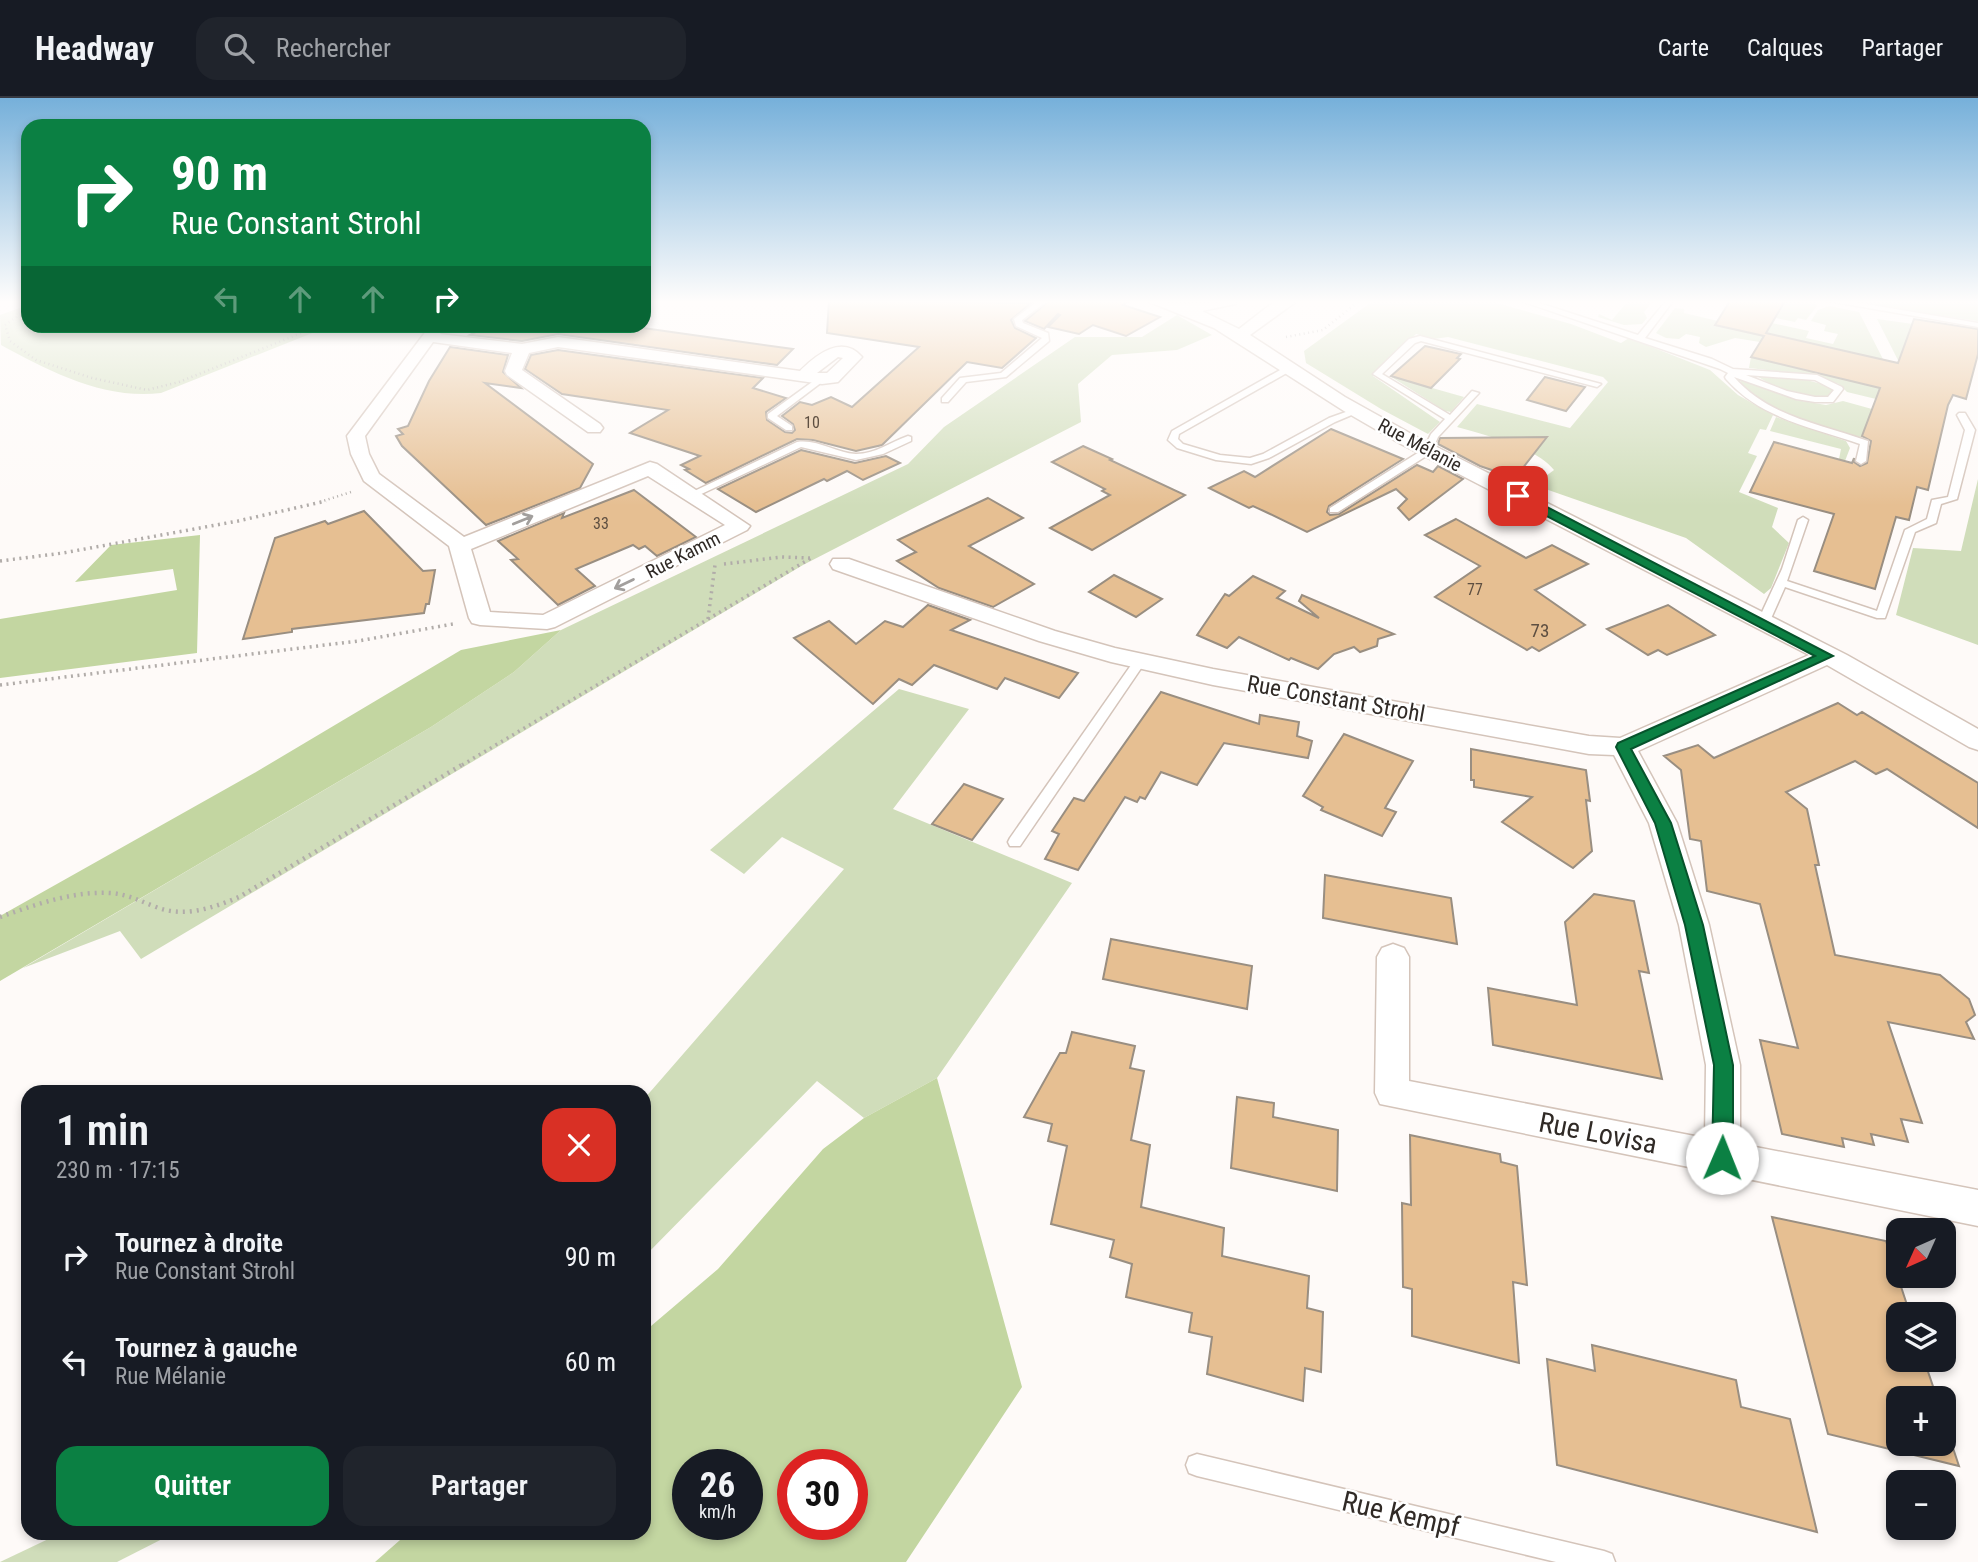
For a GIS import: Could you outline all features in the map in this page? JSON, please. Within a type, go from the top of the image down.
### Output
[{"type":"street","points":[[406,369],[356,436],[360,454],[371,477],[460,546],[480,618]]},
{"type":"street","points":[[514,369],[594,428]]},
{"type":"street","points":[[756,369],[822,379],[832,378],[841,369]]},
{"type":"street","points":[[804,376],[812,369]]},
{"type":"street","name":"Rue Mélanie","points":[[1291,369],[1428,451],[1826,656],[1978,741]]},
{"type":"street","name":"Rue Kamm","points":[[460,546],[650,468],[740,527],[548,622],[480,618]]},
{"type":"street","name":"Rue Constant Strohl","points":[[841,564],[1047,636],[1140,661],[1589,745],[1623,747],[1826,656]]},
{"type":"street","points":[[1623,747],[1663,823],[1694,925],[1723,1065],[1722,1158]]},
{"type":"street","name":"Rue Lovisa","points":[[1394,957],[1392,1093],[1978,1208]]},
{"type":"lane","points":[[945,400],[962,380],[1003,375],[1010,369]]},
{"type":"lane","points":[[1287,369],[1194,421],[1175,433],[1173,440],[1180,446],[1219,458],[1251,461],[1357,411]]},
{"type":"lane","points":[[1382,369],[1377,374],[1451,419]]},
{"type":"lane","points":[[1541,369],[1597,384]]},
{"type":"lane","points":[[1729,369],[1797,397],[1815,401],[1830,401],[1839,389],[1816,378],[1734,371]]},
{"type":"lane","points":[[1734,371],[1729,377],[1736,387],[1773,411],[1866,443],[1861,461]]},
{"type":"lane","points":[[789,428],[771,416],[822,379]]},
{"type":"lane","points":[[1334,510],[1428,451],[1434,436],[1475,393]]},
{"type":"lane","points":[[1781,582],[1881,616],[1910,530],[1932,521],[1936,502],[1952,499],[1970,430],[1962,415]]},
{"type":"lane","points":[[691,495],[800,444],[815,444],[852,457],[883,451],[908,439]]},
{"type":"lane","points":[[1763,623],[1804,520]]},
{"type":"lane","points":[[1015,842],[1140,661]]},
{"type":"lane","name":"Rue Kempf","points":[[1197,1465],[1604,1562]]},
{"type":"path","points":[[65,369],[147,390],[179,382],[211,369]]},
{"type":"path","points":[[0,561],[41,557],[270,517],[317,505],[377,482]]},
{"type":"path","points":[[0,917],[62,898],[87,894],[129,895],[176,912],[197,911],[239,897],[811,558],[782,557],[716,564],[679,558]]},
{"type":"path","points":[[707,619],[714,590],[716,564]]},
{"type":"path","points":[[0,685],[358,641],[480,618]]},
{"type":"green space","points":[[50,369],[221,369],[161,393],[140,394],[98,388]]},
{"type":"green space","points":[[1028,369],[1095,369],[1078,384],[1081,422],[803,565],[141,959],[120,931],[23,968],[431,727],[514,672],[561,630],[908,464],[944,427]]},
{"type":"green space","points":[[1316,369],[1380,369],[1373,376],[1440,422],[1428,434]]},
{"type":"green space","points":[[1573,369],[1708,369],[1738,395],[1773,415],[1766,430],[1760,429],[1748,453],[1757,456],[1739,492],[1778,508],[1772,527],[1789,543],[1771,588],[1764,594],[1686,538],[1534,485],[1554,470],[1546,462],[1523,448],[1457,427],[1477,404],[1570,428],[1608,382],[1603,377]]},
{"type":"green space","points":[[1761,369],[1802,369],[1880,388],[1876,399],[1847,392],[1839,384],[1813,375]]},
{"type":"green space","points":[[1882,369],[1920,369],[1922,381]]},
{"type":"green space","points":[[1390,376],[1464,397],[1451,412],[1445,411]]},
{"type":"green space","points":[[1757,376],[1799,378],[1833,387],[1831,394],[1814,399],[1783,390]]},
{"type":"green space","points":[[1739,379],[1796,400],[1826,405],[1843,401],[1872,409],[1863,433],[1884,443],[1804,422],[1783,413],[1764,404],[1749,392]]},
{"type":"green space","points":[[1776,417],[1846,441],[1850,448],[1845,461],[1839,459],[1841,449],[1770,431]]},
{"type":"green space","points":[[1978,479],[1978,645],[1896,615],[1913,548],[1961,551]]},
{"type":"green space","points":[[200,535],[197,653],[0,678],[0,619],[177,590],[173,569],[75,582],[111,545]]},
{"type":"green space","points":[[561,630],[514,672],[431,727],[0,981],[0,916],[256,772],[461,650]]},
{"type":"green space","points":[[899,689],[969,709],[893,809],[1072,883],[937,1078],[864,1118],[817,1081],[651,1250],[651,1091],[844,869],[782,837],[744,874],[710,850]]},
{"type":"green space","points":[[937,1078],[1022,1387],[906,1562],[375,1562],[400,1540],[651,1540],[651,1326],[718,1269],[823,1149],[864,1118]]},
{"type":"green space","points":[[46,1540],[160,1540],[117,1562],[0,1562]]},
{"type":"building","points":[[436,369],[504,369],[503,372],[521,388],[485,383],[593,464],[580,488],[486,525],[402,446],[396,436],[403,434],[398,429],[408,426]]},
{"type":"building","points":[[525,369],[699,369],[763,378],[753,388],[786,398],[766,412],[767,420],[785,432],[792,433],[795,430],[793,424],[782,416],[800,402],[812,405],[831,397],[852,407],[894,369],[960,369],[882,445],[856,451],[813,440],[797,439],[706,483],[681,465],[700,456],[630,433],[668,410],[562,394]]},
{"type":"building","points":[[1399,369],[1450,369],[1431,388],[1391,376]]},
{"type":"building","points":[[1802,369],[1974,369],[1966,399],[1953,395],[1948,405],[1928,490],[1917,487],[1909,520],[1896,517],[1875,589],[1814,571],[1834,514],[1750,492],[1774,442],[1852,463],[1854,458],[1854,462],[1860,466],[1867,463],[1871,441],[1862,436],[1880,388]]},
{"type":"building","points":[[1545,377],[1585,387],[1566,411],[1527,400]]},
{"type":"building","points":[[1331,429],[1403,459],[1329,506],[1327,512],[1330,515],[1339,514],[1417,465],[1433,472],[1438,466],[1463,479],[1409,520],[1398,508],[1407,499],[1396,489],[1307,532],[1209,488],[1244,471],[1255,477]]},
{"type":"building","points":[[1547,437],[1515,478],[1480,466],[1438,444],[1440,438]]},
{"type":"building","points":[[1083,446],[1185,495],[1092,550],[1050,528],[1110,495],[1102,491],[1105,489],[1052,462]]},
{"type":"building","points":[[801,450],[855,463],[886,456],[900,463],[863,480],[847,471],[827,481],[824,479],[756,512],[718,489]]},
{"type":"building","points":[[634,490],[696,537],[657,556],[645,546],[639,549],[633,545],[576,569],[595,586],[558,605],[511,560],[518,559],[498,541],[564,513],[562,518]]},
{"type":"building","points":[[988,498],[1023,518],[969,546],[1034,584],[993,607],[939,588],[897,561],[916,552],[898,540]]},
{"type":"building","points":[[364,511],[423,571],[435,570],[429,604],[426,604],[424,613],[292,629],[292,632],[243,639],[275,538]]},
{"type":"building","points":[[1456,519],[1526,558],[1552,545],[1588,564],[1535,590],[1585,625],[1539,651],[1532,647],[1527,650],[1435,597],[1480,566],[1425,535]]},
{"type":"building","points":[[1114,575],[1162,599],[1136,617],[1089,592]]},
{"type":"building","points":[[1253,576],[1285,591],[1277,598],[1319,618],[1299,601],[1302,595],[1394,634],[1378,639],[1377,646],[1360,652],[1354,647],[1334,654],[1318,669],[1291,658],[1289,660],[1239,637],[1227,648],[1197,635],[1225,594],[1229,596]]},
{"type":"building","points":[[928,605],[970,620],[951,630],[1078,673],[1059,698],[1005,678],[997,689],[934,665],[912,685],[899,679],[873,704],[794,638],[829,621],[856,644],[885,621],[903,627]]},
{"type":"building","points":[[1668,605],[1715,635],[1667,655],[1658,650],[1648,655],[1607,629]]},
{"type":"building","points":[[1161,692],[1259,724],[1260,715],[1299,722],[1297,736],[1312,741],[1308,758],[1224,743],[1197,785],[1161,772],[1145,799],[1140,797],[1137,802],[1125,797],[1078,870],[1045,859],[1059,834],[1052,831],[1074,798],[1084,801]]},
{"type":"building","points":[[1838,703],[1857,715],[1862,712],[1978,783],[1978,828],[1887,769],[1876,774],[1855,761],[1786,792],[1807,809],[1819,865],[1815,865],[1835,955],[1940,975],[1969,999],[1975,1015],[1966,1022],[1974,1039],[1888,1022],[1922,1123],[1901,1119],[1908,1142],[1871,1134],[1874,1145],[1842,1138],[1844,1147],[1782,1134],[1760,1040],[1798,1048],[1760,904],[1707,891],[1701,841],[1690,839],[1681,770],[1664,756],[1698,745],[1714,758]]},
{"type":"building","points":[[1344,734],[1413,761],[1385,808],[1396,812],[1382,836],[1321,810],[1323,807],[1303,796]]},
{"type":"building","points":[[1471,749],[1586,770],[1590,801],[1586,800],[1592,851],[1573,868],[1502,822],[1532,797],[1474,787],[1474,780],[1471,780]]},
{"type":"building","points":[[964,784],[1003,799],[972,840],[932,824]]},
{"type":"building","points":[[1325,875],[1451,898],[1457,944],[1323,918]]},
{"type":"building","points":[[1594,894],[1634,901],[1649,973],[1639,971],[1662,1079],[1493,1045],[1488,988],[1577,1005],[1565,922]]},
{"type":"building","points":[[1111,939],[1252,966],[1247,1009],[1103,979]]},
{"type":"building","points":[[1072,1032],[1135,1046],[1130,1068],[1144,1071],[1131,1140],[1150,1145],[1141,1207],[1224,1228],[1222,1256],[1309,1276],[1307,1308],[1323,1312],[1321,1372],[1305,1368],[1303,1401],[1207,1374],[1212,1337],[1189,1332],[1192,1313],[1126,1297],[1132,1264],[1110,1257],[1114,1240],[1051,1224],[1067,1146],[1048,1141],[1052,1124],[1024,1117],[1060,1053],[1066,1053]]},
{"type":"building","points":[[1237,1097],[1274,1103],[1273,1117],[1338,1130],[1337,1191],[1231,1168]]},
{"type":"building","points":[[1410,1135],[1500,1154],[1501,1162],[1517,1166],[1527,1285],[1513,1282],[1519,1363],[1412,1336],[1412,1289],[1403,1287],[1402,1203],[1411,1205]]},
{"type":"building","points":[[1772,1217],[1886,1241],[1886,1288],[1901,1288],[1906,1302],[1886,1302],[1886,1372],[1928,1372],[1933,1386],[1886,1386],[1886,1448],[1828,1434]]},
{"type":"building","points":[[1592,1345],[1736,1380],[1741,1407],[1790,1419],[1817,1532],[1557,1465],[1547,1359],[1595,1371]]},
{"type":"building","points":[[1918,1456],[1956,1456],[1959,1466]]},
{"type":"route","points":[[1518,496],[1826,656],[1623,747],[1663,823],[1694,925],[1723,1065],[1722,1158]]}]
